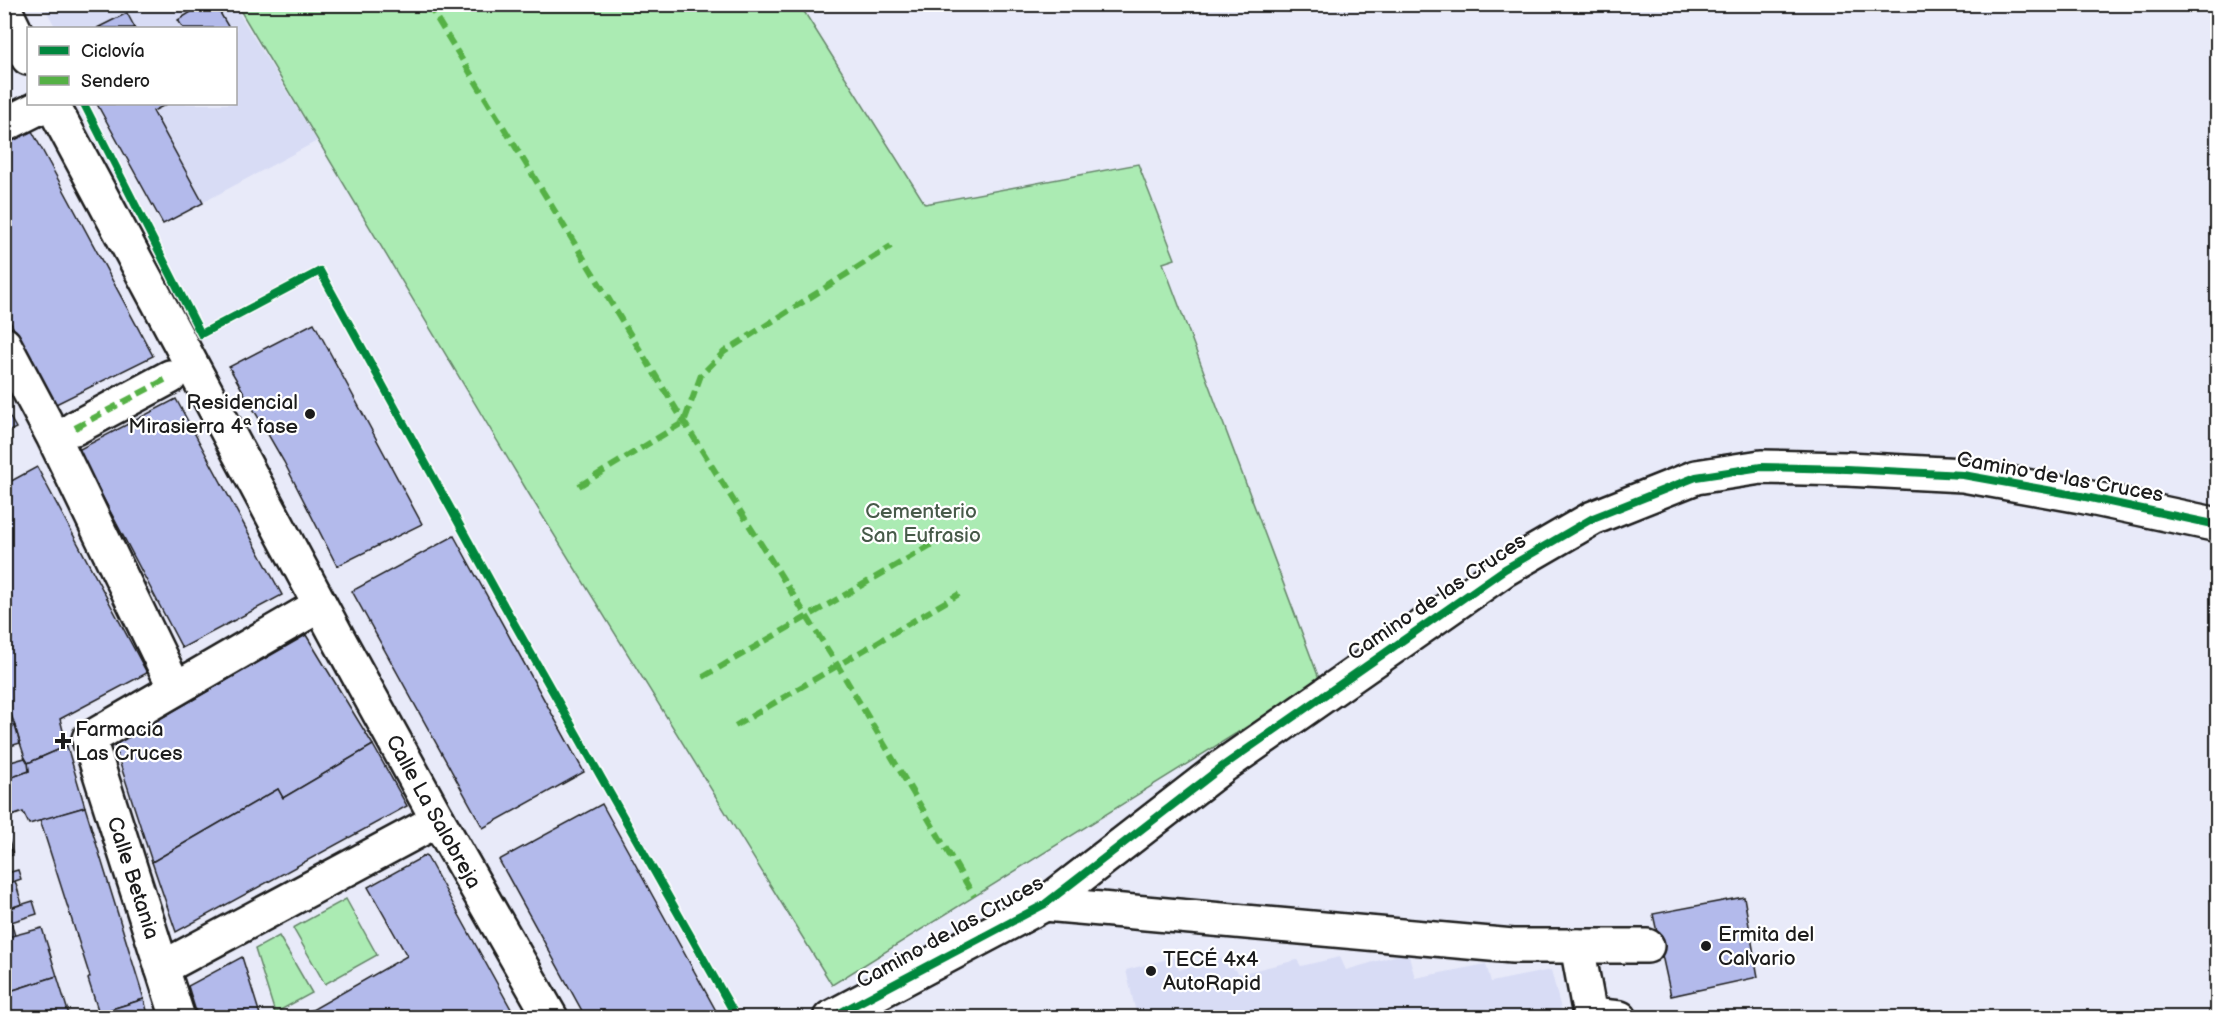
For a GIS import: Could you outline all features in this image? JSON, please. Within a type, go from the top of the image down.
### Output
[{"type":"street","points":[[4,8],[27,56]]},
{"type":"street","points":[[4,125],[44,105]]},
{"type":"street","name":"Calle La Salobreja","points":[[53,105],[320,605],[438,820],[551,1017]]},
{"type":"street","points":[[4,344],[53,436],[175,688],[320,605]]},
{"type":"street","points":[[75,428],[170,377]]},
{"type":"street","name":"Camino de las Cruces","points":[[830,1017],[1045,904],[1223,766],[1505,569],[1593,518],[1696,477],[1761,467],[1962,475],[2081,496],[2217,525]]},
{"type":"street","name":"Calle Betania","points":[[175,688],[89,740],[178,1017]]},
{"type":"street","points":[[162,968],[438,820]]},
{"type":"street","points":[[1045,904],[1513,946],[1647,946]]},
{"type":"street","points":[[1577,946],[1590,1015],[1620,1017]]},
{"type":"shaded area","points":[[43,5],[234,5],[317,141],[163,224],[98,105],[237,105],[237,27],[55,27]]},
{"type":"shaded area","points":[[1408,952],[1415,978],[1486,964],[1491,982],[1551,970],[1563,1017],[1137,1017],[1126,970],[1175,957],[1179,970],[1222,958],[1239,974],[1297,960],[1301,966],[1340,957],[1346,970]]},
{"type":"green space","name":"Cementerio San Eufrasio","points":[[237,5],[800,5],[925,204],[1138,164],[1175,259],[1163,263],[1320,681],[832,985],[529,494]]},
{"type":"green space","points":[[346,899],[377,955],[325,984],[293,928]]},
{"type":"green space","points":[[279,936],[312,993],[275,1013],[255,949]]},
{"type":"building","points":[[204,4],[215,4],[228,27],[182,27],[178,20]]},
{"type":"building","points":[[127,13],[134,27],[99,27]]},
{"type":"building","points":[[98,105],[165,105],[153,111],[203,203],[163,224]]},
{"type":"building","points":[[32,131],[153,356],[54,405],[4,310],[4,145]]},
{"type":"building","name":"Residencial Mirasierra 4ª fase","points":[[314,323],[422,524],[337,566],[284,462],[229,367]]},
{"type":"building","points":[[176,399],[282,595],[182,648],[78,450]]},
{"type":"building","points":[[4,407],[16,428],[4,434]]},
{"type":"building","points":[[37,467],[147,673],[60,719],[67,746],[28,763],[4,694],[4,485]]},
{"type":"building","points":[[454,536],[584,772],[483,828],[352,591]]},
{"type":"building","points":[[306,635],[373,745],[283,798],[278,789],[152,862],[114,745]]},
{"type":"building","points":[[9,708],[15,726],[4,730],[4,710]]},
{"type":"building","points":[[15,726],[20,743],[4,748],[4,730]]},
{"type":"building","points":[[373,745],[407,806],[176,932],[152,862],[278,789],[283,798]]},
{"type":"building","points":[[67,746],[85,807],[29,824],[23,812],[4,819],[4,796],[6,796],[4,780],[29,771],[28,763]]},
{"type":"building","points":[[4,756],[7,763],[25,758],[29,771],[4,780]]},
{"type":"building","points":[[602,804],[720,1018],[586,1018],[499,860]]},
{"type":"building","points":[[85,807],[144,999],[99,1013],[88,979],[90,977],[40,820]]},
{"type":"building","points":[[6,831],[13,855],[4,857],[4,832]]},
{"type":"building","points":[[426,855],[516,1018],[298,1018],[407,956],[368,887]]},
{"type":"building","points":[[18,870],[21,879],[4,885],[4,874]]},
{"type":"building","points":[[15,881],[22,904],[4,910],[4,885]]},
{"type":"building","name":"Ermita del Calvario","points":[[1744,897],[1758,977],[1671,996],[1653,914]]},
{"type":"building","points":[[33,901],[37,914],[11,922],[15,936],[4,938],[4,910]]},
{"type":"building","points":[[42,928],[57,976],[4,993],[4,938]]},
{"type":"building","points":[[242,957],[261,1018],[198,1018],[188,986]]},
{"type":"building","points":[[57,976],[70,1018],[4,1018],[4,993]]},
{"type":"building","points":[[144,999],[149,1018],[85,1018],[99,1013]]},
{"type":"marked path","points":[[428,4],[684,422],[838,666],[974,896]]},
{"type":"marked path","points":[[579,486],[684,422],[701,375],[724,352],[891,246]]},
{"type":"marked path","points":[[75,428],[170,377]]},
{"type":"marked path","points":[[703,677],[931,545]]},
{"type":"marked path","points":[[735,726],[959,594]]},
{"type":"cycle path","points":[[85,105],[201,334],[320,271],[497,593],[737,1018]]},
{"type":"cycle path","points":[[830,1018],[1045,904],[1223,766],[1505,569],[1593,518],[1696,477],[1761,467],[1963,475],[2081,496],[2218,525]]},
{"type":"place","name":"Residencial Mirasierra 4ª fase","points":[[310,414]]},
{"type":"place","name":"Farmacia Las Cruces","points":[[63,741]]},
{"type":"place","name":"Ermita del Calvario","points":[[1706,946]]},
{"type":"place","name":"TECÉ 4x4 AutoRapid","points":[[1151,971]]}]
